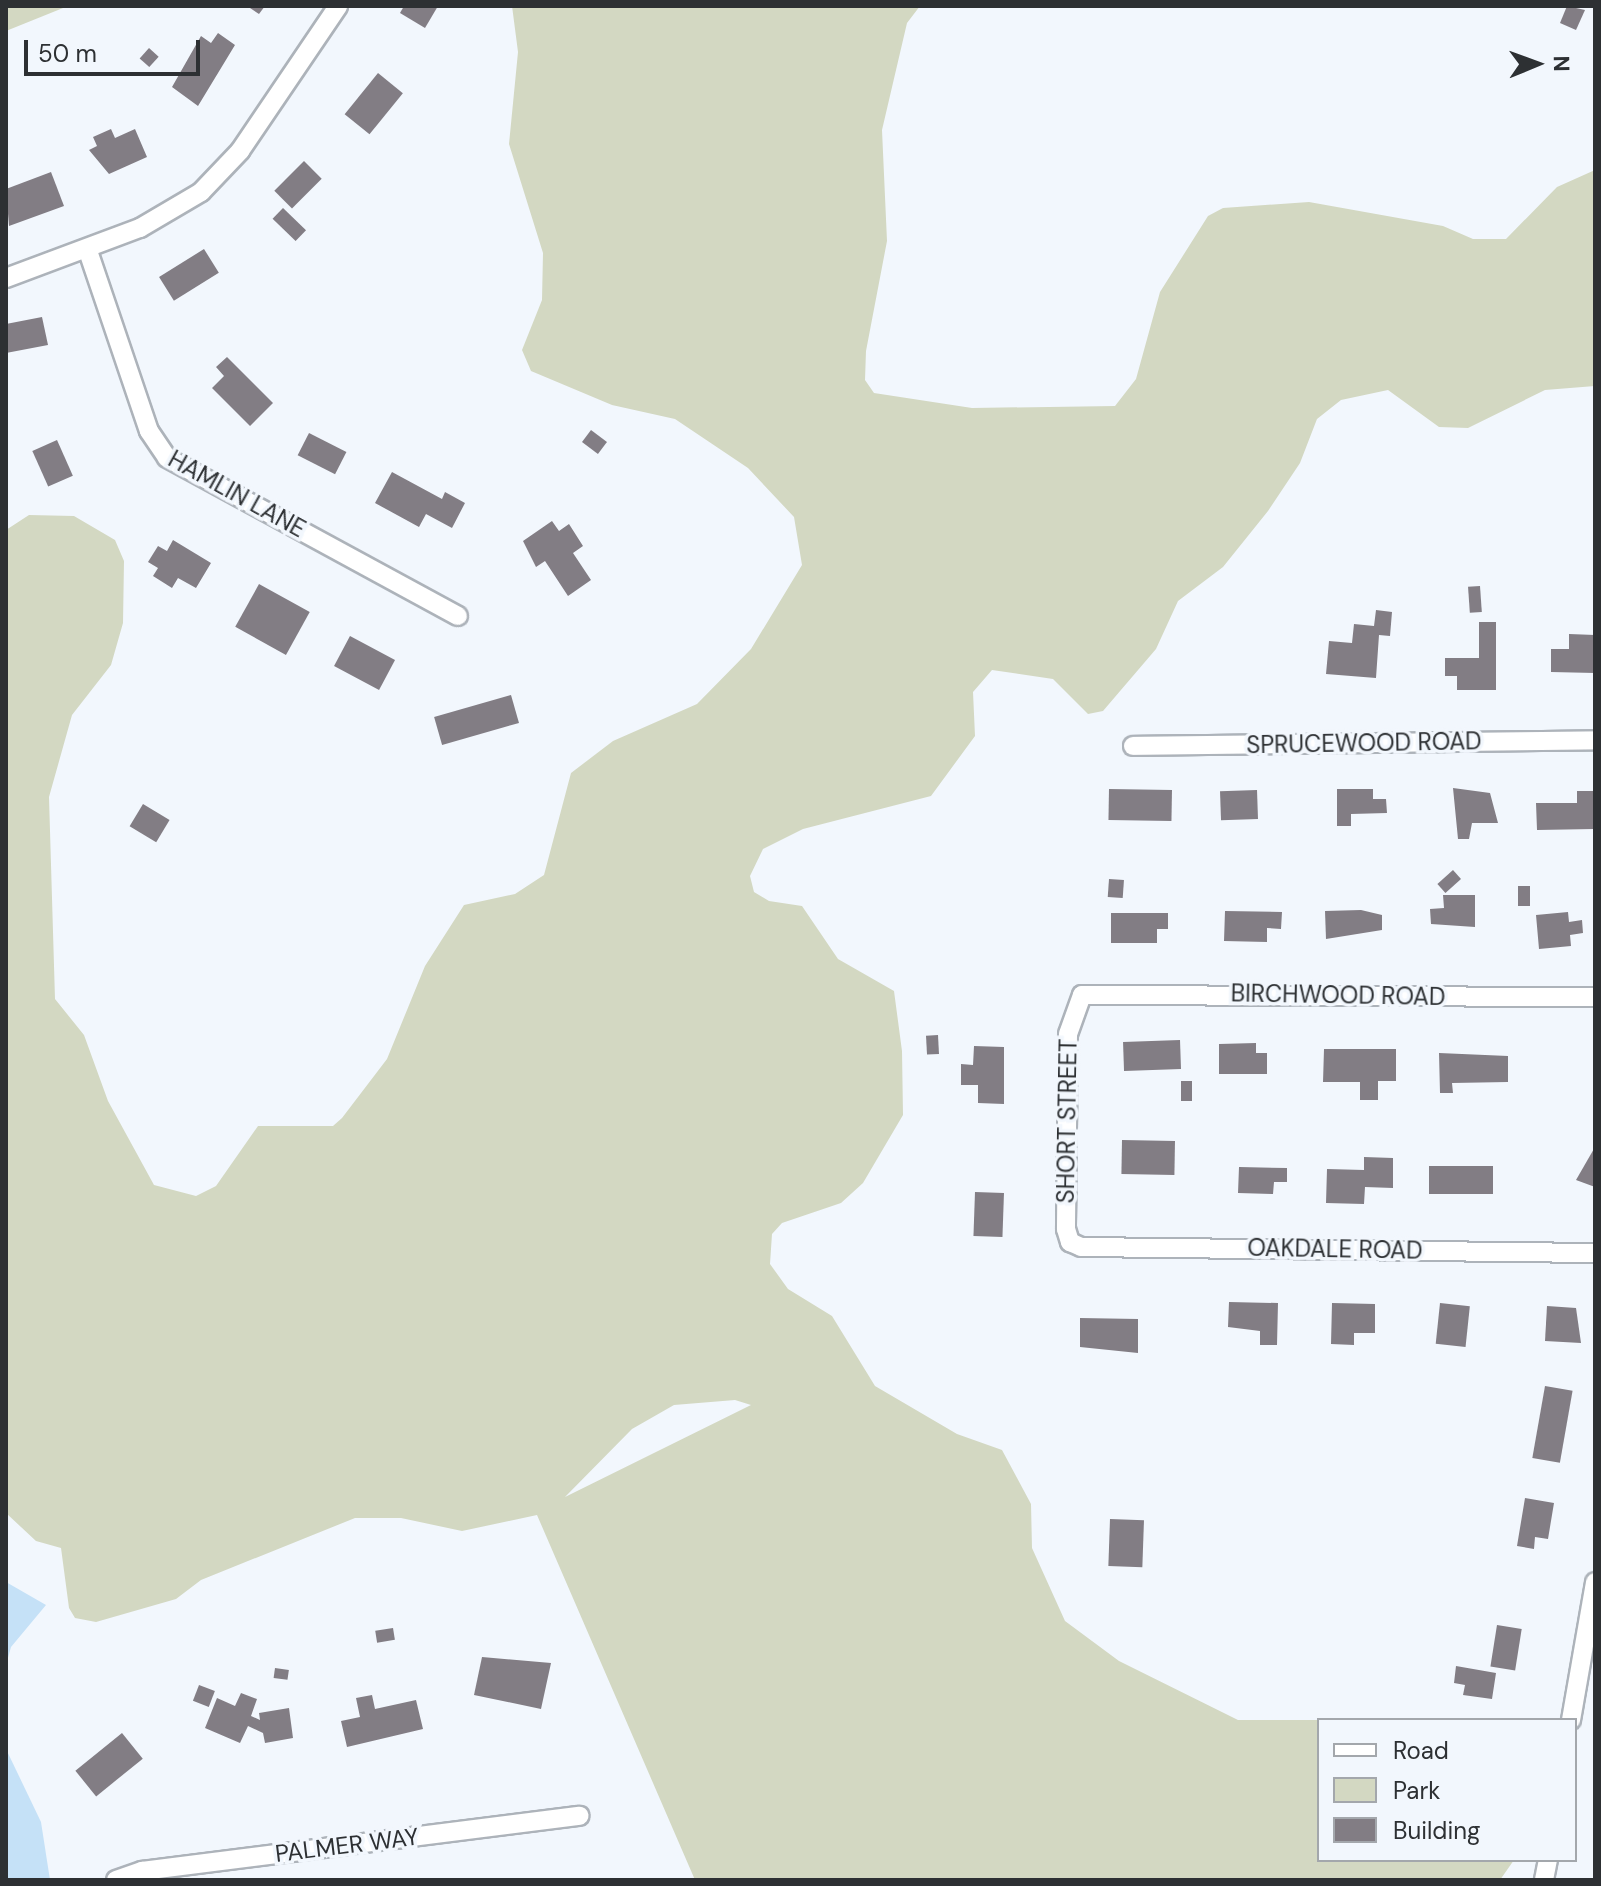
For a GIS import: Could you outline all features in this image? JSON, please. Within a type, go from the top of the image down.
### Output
[{"type":"street","points":[[6,278],[88,251],[155,220],[211,183],[290,82],[338,6]]},
{"type":"street","name":"HAMLIN LANE","points":[[88,251],[149,431],[167,458],[458,616]]},
{"type":"street","name":"SPRUCEWOOD ROAD","points":[[1133,746],[1595,740]]},
{"type":"street","name":"BIRCHWOOD ROAD","points":[[1082,995],[1595,997]]},
{"type":"street","name":"SHORT STREET","points":[[1075,1246],[1066,1229],[1068,1034],[1082,995]]},
{"type":"street","name":"OAKDALE ROAD","points":[[1075,1246],[1595,1253]]},
{"type":"street","points":[[1571,1718],[1595,1582]]},
{"type":"street","name":"PALMER WAY","points":[[116,1880],[142,1871],[580,1816]]},
{"type":"green space","points":[[6,6],[68,6],[6,31]]},
{"type":"green space","points":[[512,6],[920,6],[907,23],[882,130],[887,241],[866,351],[865,380],[874,393],[972,408],[1115,406],[1136,379],[1160,292],[1208,216],[1223,208],[1309,202],[1443,226],[1473,239],[1506,239],[1557,187],[1595,170],[1595,386],[1545,390],[1468,428],[1439,427],[1388,390],[1341,400],[1317,419],[1300,463],[1268,511],[1223,567],[1178,601],[1156,649],[1103,711],[1088,714],[1053,679],[992,670],[973,692],[975,736],[931,796],[803,829],[763,849],[750,876],[754,892],[769,901],[802,906],[838,959],[894,991],[902,1051],[903,1115],[863,1183],[841,1203],[782,1223],[772,1234],[770,1264],[788,1289],[832,1316],[875,1386],[957,1434],[1002,1450],[1031,1504],[1032,1548],[1065,1621],[1119,1661],[1238,1720],[1317,1720],[1317,1862],[1513,1862],[1500,1880],[695,1880],[537,1515],[462,1531],[401,1518],[355,1518],[201,1580],[176,1599],[96,1622],[75,1618],[69,1608],[61,1548],[36,1541],[6,1513],[6,530],[29,515],[74,516],[115,540],[124,561],[123,623],[111,665],[72,715],[49,797],[55,999],[84,1035],[108,1101],[154,1185],[196,1196],[216,1186],[258,1126],[333,1126],[342,1118],[387,1059],[425,966],[464,905],[515,894],[544,875],[571,773],[613,741],[697,704],[751,649],[802,565],[794,517],[748,468],[675,419],[612,405],[531,371],[522,350],[542,300],[543,253],[509,144],[518,52]],"holes":[[[735,1400],[751,1405],[565,1497],[632,1429],[674,1405]]]},
{"type":"water","points":[[6,1582],[46,1605],[11,1647],[6,1665]]},
{"type":"water","points":[[6,1749],[41,1822],[50,1880],[6,1880]]},
{"type":"building","points":[[247,6],[265,6],[259,14]]},
{"type":"building","points":[[404,6],[438,6],[425,28],[400,13]]},
{"type":"building","points":[[1567,6],[1585,10],[1576,30],[1560,23]]},
{"type":"building","points":[[218,33],[235,45],[198,106],[172,87],[201,36],[211,43]]},
{"type":"building","points":[[149,48],[159,57],[149,67],[140,58]]},
{"type":"building","points":[[378,73],[403,93],[370,134],[345,114]]},
{"type":"building","points":[[111,129],[115,138],[135,129],[147,157],[109,174],[89,150],[97,146],[93,137]]},
{"type":"building","points":[[304,161],[322,179],[292,208],[274,191]]},
{"type":"building","points":[[51,172],[64,206],[9,226],[6,189]]},
{"type":"building","points":[[283,208],[306,230],[296,241],[273,219]]},
{"type":"building","points":[[204,249],[219,273],[174,301],[159,277]]},
{"type":"building","points":[[42,317],[48,345],[6,353],[6,324]]},
{"type":"building","points":[[227,357],[273,403],[250,426],[212,388],[224,376],[216,367]]},
{"type":"building","points":[[591,430],[607,442],[598,454],[582,442]]},
{"type":"building","points":[[309,433],[346,452],[335,474],[298,455]]},
{"type":"building","points":[[57,440],[73,476],[48,487],[32,451]]},
{"type":"building","points":[[392,472],[442,499],[445,492],[465,503],[452,528],[426,514],[419,527],[375,503]]},
{"type":"building","points":[[552,521],[559,531],[569,524],[583,546],[573,553],[591,580],[568,596],[545,561],[536,567],[523,541]]},
{"type":"building","points":[[173,540],[211,563],[196,588],[178,578],[172,588],[153,576],[158,568],[148,562],[158,546],[167,551]]},
{"type":"building","points":[[259,584],[310,612],[286,655],[235,627]]},
{"type":"building","points":[[1480,586],[1482,612],[1470,613],[1468,587]]},
{"type":"building","points":[[1376,610],[1392,612],[1390,636],[1379,635],[1376,678],[1326,674],[1329,641],[1352,643],[1354,624],[1374,626]]},
{"type":"building","points":[[1479,622],[1496,622],[1496,690],[1457,690],[1457,676],[1445,676],[1445,658],[1479,658]]},
{"type":"building","points":[[1569,634],[1595,635],[1595,673],[1551,672],[1551,649],[1569,649]]},
{"type":"building","points":[[350,636],[395,660],[379,690],[334,666]]},
{"type":"building","points":[[511,695],[519,723],[442,745],[434,717]]},
{"type":"building","points":[[1453,788],[1490,793],[1498,823],[1472,823],[1469,839],[1458,839]]},
{"type":"building","points":[[1109,789],[1172,790],[1171,821],[1108,820]]},
{"type":"building","points":[[1337,789],[1373,789],[1373,799],[1386,799],[1387,813],[1351,814],[1351,826],[1337,826]]},
{"type":"building","points":[[1257,790],[1258,819],[1221,820],[1220,791]]},
{"type":"building","points":[[1577,791],[1593,791],[1594,829],[1537,830],[1536,803],[1577,803]]},
{"type":"building","points":[[143,804],[170,820],[156,842],[130,826]]},
{"type":"building","points":[[1453,870],[1461,879],[1445,893],[1437,884]]},
{"type":"building","points":[[1109,879],[1124,880],[1123,898],[1108,897]]},
{"type":"building","points":[[1518,886],[1530,886],[1530,906],[1518,906]]},
{"type":"building","points":[[1443,895],[1475,895],[1475,927],[1431,924],[1430,909],[1444,908]]},
{"type":"building","points":[[1361,910],[1382,915],[1382,930],[1326,939],[1325,911]]},
{"type":"building","points":[[1225,911],[1282,912],[1281,929],[1267,928],[1267,942],[1224,941]]},
{"type":"building","points":[[1568,912],[1569,922],[1582,920],[1583,933],[1570,935],[1571,946],[1539,949],[1536,915]]},
{"type":"building","points":[[1111,913],[1168,913],[1168,929],[1157,929],[1157,943],[1111,943]]},
{"type":"building","points":[[938,1035],[939,1054],[927,1055],[926,1036]]},
{"type":"building","points":[[1180,1040],[1181,1069],[1124,1071],[1123,1042]]},
{"type":"building","points":[[1256,1043],[1256,1053],[1267,1053],[1267,1074],[1219,1074],[1219,1044]]},
{"type":"building","points":[[974,1046],[1004,1047],[1004,1104],[978,1103],[978,1085],[961,1085],[961,1064],[973,1065]]},
{"type":"building","points":[[1324,1049],[1396,1049],[1396,1081],[1378,1081],[1378,1100],[1360,1100],[1360,1082],[1323,1082]]},
{"type":"building","points":[[1439,1053],[1508,1056],[1508,1082],[1452,1083],[1453,1093],[1440,1093]]},
{"type":"building","points":[[1181,1081],[1192,1081],[1192,1101],[1181,1101]]},
{"type":"building","points":[[1122,1140],[1175,1141],[1174,1175],[1121,1174]]},
{"type":"building","points":[[1595,1147],[1595,1187],[1576,1180]]},
{"type":"building","points":[[1364,1157],[1393,1158],[1393,1188],[1365,1187],[1364,1204],[1326,1203],[1327,1169],[1364,1170]]},
{"type":"building","points":[[1429,1166],[1493,1166],[1493,1194],[1429,1194]]},
{"type":"building","points":[[1239,1167],[1287,1168],[1287,1182],[1274,1182],[1273,1194],[1238,1193]]},
{"type":"building","points":[[975,1192],[1004,1193],[1002,1237],[973,1236]]},
{"type":"building","points":[[1229,1302],[1278,1303],[1277,1345],[1260,1345],[1260,1331],[1228,1327]]},
{"type":"building","points":[[1332,1303],[1375,1304],[1375,1333],[1354,1333],[1354,1345],[1331,1344]]},
{"type":"building","points":[[1440,1303],[1470,1306],[1466,1347],[1436,1344]]},
{"type":"building","points":[[1547,1306],[1576,1308],[1581,1343],[1545,1341]]},
{"type":"building","points":[[1080,1318],[1138,1319],[1138,1353],[1080,1347]]},
{"type":"building","points":[[1545,1386],[1573,1391],[1560,1463],[1532,1458]]},
{"type":"building","points":[[1525,1498],[1554,1503],[1548,1539],[1535,1537],[1534,1549],[1517,1546]]},
{"type":"building","points":[[1110,1519],[1144,1520],[1142,1567],[1108,1566]]},
{"type":"building","points":[[1497,1625],[1522,1629],[1515,1670],[1490,1666]]},
{"type":"building","points":[[393,1628],[395,1640],[377,1643],[375,1631]]},
{"type":"building","points":[[482,1657],[551,1663],[541,1709],[474,1695]]},
{"type":"building","points":[[1456,1666],[1496,1673],[1492,1699],[1463,1695],[1465,1685],[1454,1683]]},
{"type":"building","points":[[275,1668],[289,1670],[287,1680],[274,1678]]},
{"type":"building","points":[[199,1685],[215,1691],[209,1707],[193,1701]]},
{"type":"building","points":[[241,1693],[257,1699],[251,1716],[260,1720],[259,1713],[289,1708],[293,1738],[265,1743],[263,1733],[248,1726],[240,1743],[205,1728],[217,1698],[235,1706]]},
{"type":"building","points":[[372,1695],[375,1709],[416,1700],[423,1729],[347,1747],[341,1721],[360,1717],[356,1698]]},
{"type":"building","points":[[122,1733],[143,1759],[96,1796],[75,1771]]}]
